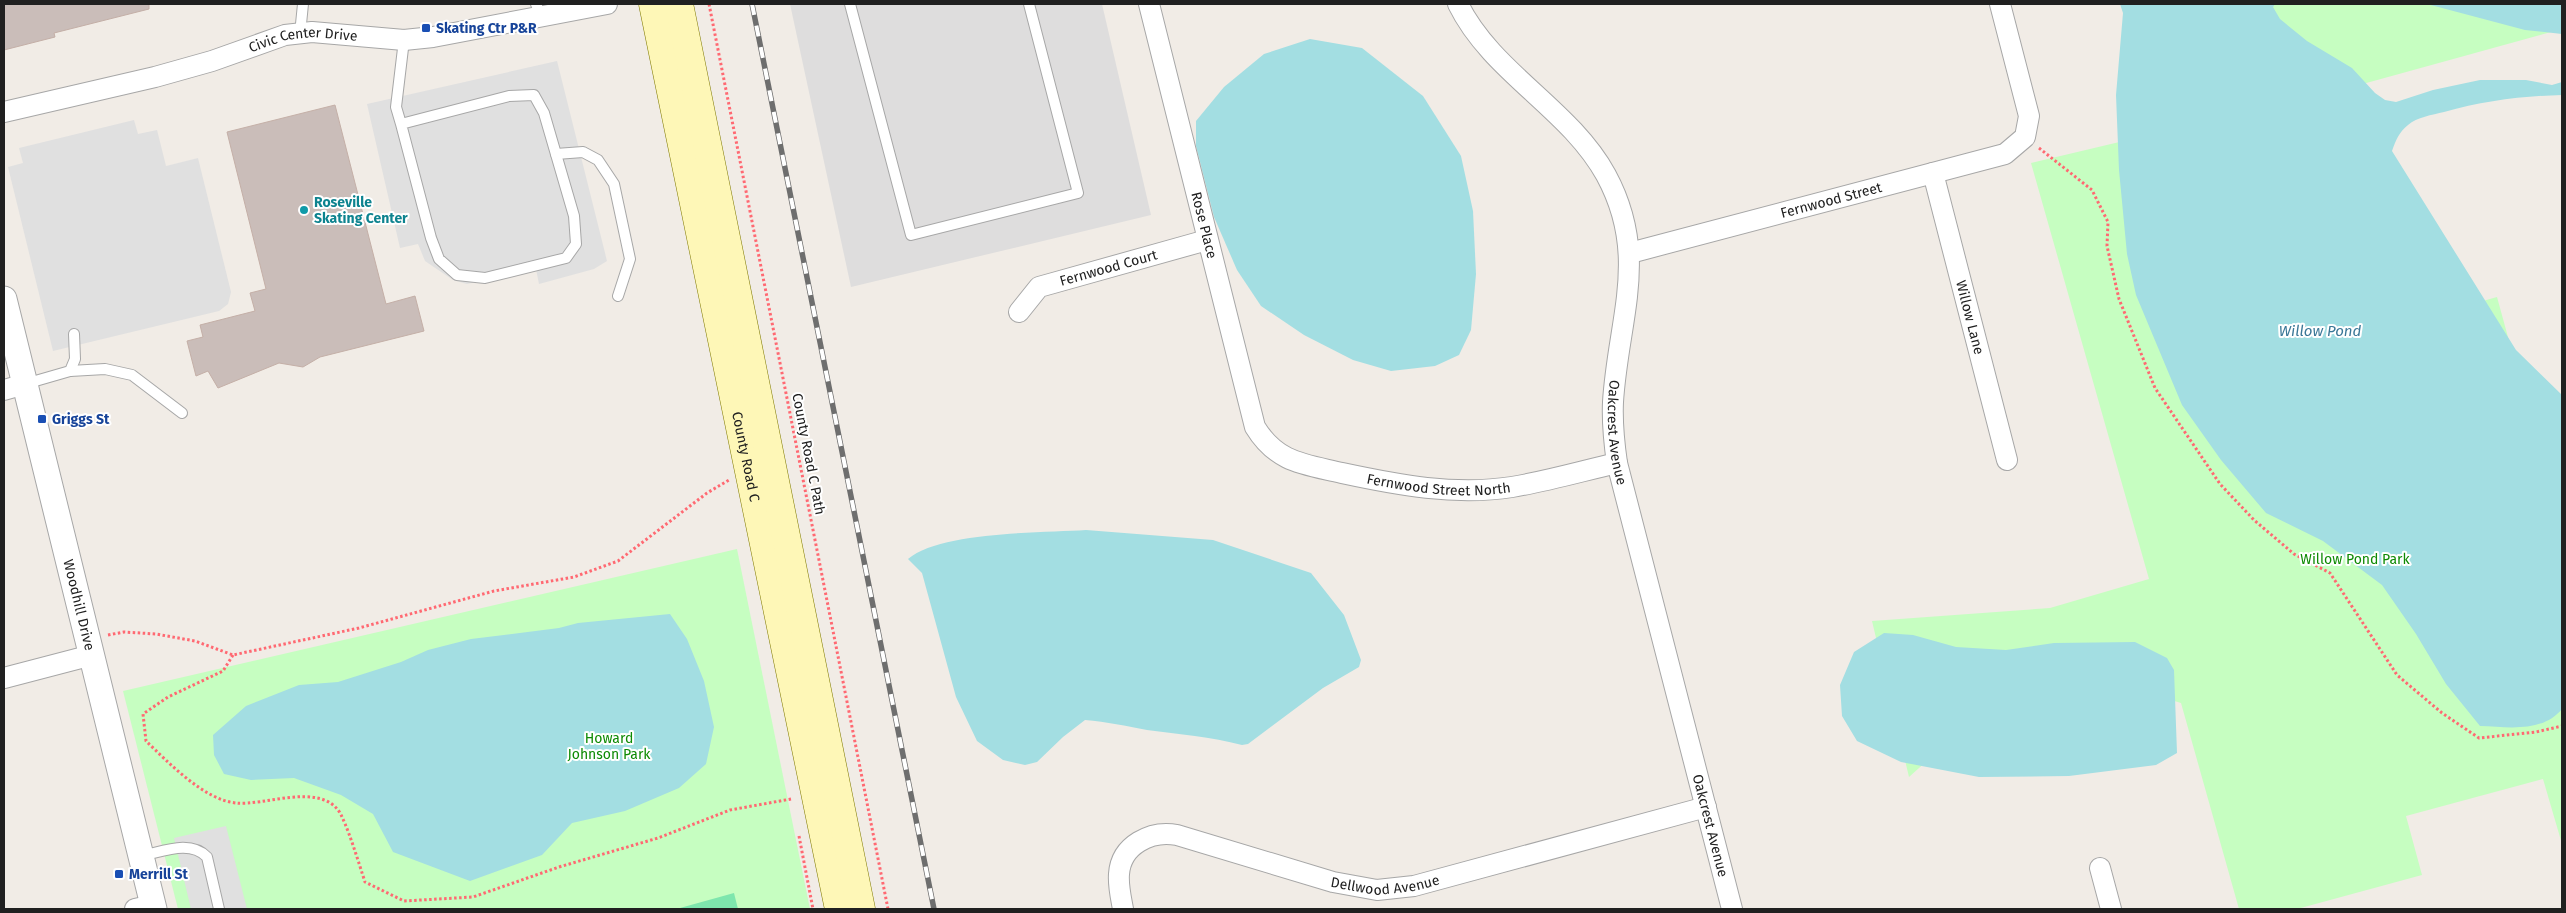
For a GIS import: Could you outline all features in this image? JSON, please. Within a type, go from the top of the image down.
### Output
[{"type":"main road","name":"County Road C","points":[[653,4],[838,909]]},
{"type":"main road","name":"County Road C","points":[[679,4],[861,909]]},
{"type":"street","name":"Civic Center Drive","points":[[4,112],[155,77],[212,61],[285,35],[312,32],[404,40],[432,37],[538,10],[607,4]]},
{"type":"street","name":"Rose Place","points":[[1150,4],[1207,240],[1255,427],[1265,443]]},
{"type":"street","name":"Oakcrest Avenue","points":[[1458,4],[1481,41],[1589,150],[1606,175],[1626,227],[1630,253],[1630,286],[1613,402],[1613,433],[1617,463],[1732,909]]},
{"type":"street","points":[[2000,4],[2029,116],[2025,137]]},
{"type":"street","name":"Fernwood Street","points":[[1630,253],[2005,154],[2025,137]]},
{"type":"street","name":"Willow Lane","points":[[1933,173],[2007,460]]},
{"type":"street","name":"Fernwood Court","points":[[1019,312],[1039,287],[1207,240]]},
{"type":"street","name":"Woodhill Drive","points":[[4,299],[14,387],[90,648],[141,856],[147,908]]},
{"type":"street","name":"Fernwood Street North","points":[[1265,443],[1291,461],[1383,482],[1426,489],[1468,491],[1511,487],[1617,463]]},
{"type":"street","points":[[4,678],[90,648]]},
{"type":"street","name":"Dellwood Avenue","points":[[1123,909],[1118,872],[1123,860],[1131,847],[1142,839],[1157,834],[1177,835],[1332,882],[1377,890],[1414,886],[1706,807]]},
{"type":"street","points":[[2100,868],[2111,909]]},
{"type":"lane","points":[[300,34],[303,4]]},
{"type":"lane","points":[[850,4],[911,234],[1078,193],[1029,4]]},
{"type":"lane","points":[[400,124],[509,96],[534,96],[544,112],[574,216],[576,244],[566,258],[485,278],[457,275],[439,259],[431,238],[400,124],[396,107],[404,40]]},
{"type":"lane","points":[[556,154],[583,152],[598,160],[614,184],[630,259],[618,296]]},
{"type":"lane","points":[[70,371],[75,359],[74,334]]},
{"type":"lane","points":[[14,387],[70,371],[105,369],[132,375],[182,412]]},
{"type":"lane","points":[[141,856],[181,847],[192,847],[202,851],[207,857],[220,909]]},
{"type":"path","name":"County Road C Path","points":[[708,4],[888,909]]},
{"type":"path","points":[[2025,137],[2092,190],[2108,222],[2107,246],[2119,300],[2155,388],[2220,484],[2254,520],[2294,554],[2330,574],[2397,675],[2442,713],[2479,738],[2536,732],[2562,726]]},
{"type":"path","points":[[90,648],[124,632],[156,634],[195,641],[232,655],[360,628],[494,591],[574,577],[618,561],[707,493],[730,480]]},
{"type":"path","points":[[232,655],[223,671],[168,697],[144,714],[146,741],[170,765],[211,795],[236,803],[284,797],[325,799],[339,811],[366,882],[404,901],[473,897],[559,867],[658,838],[730,810],[791,799]]},
{"type":"shaded area","points":[[790,4],[1102,4],[1151,215],[851,287]]},
{"type":"shaded area","points":[[557,61],[607,261],[594,269],[539,284],[536,269],[467,284],[453,280],[425,261],[418,244],[400,248],[367,104]]},
{"type":"shaded area","points":[[134,120],[138,134],[157,130],[166,166],[198,158],[231,292],[228,304],[219,311],[53,351],[8,167],[23,163],[19,148]]},
{"type":"shaded area","points":[[226,826],[247,909],[191,909],[174,838]]},
{"type":"green space","name":"Willow Pond Park","points":[[2163,4],[2562,4],[2562,29],[2341,90],[2405,323],[2497,297],[2562,534],[2562,844],[2543,779],[2406,816],[2422,875],[2297,909],[2239,909],[2181,703],[2132,688],[1968,724],[1909,777],[1872,621],[2050,608],[2149,579],[2031,163],[2191,125]]},
{"type":"green space","name":"Howard Johnson Park","points":[[737,549],[810,909],[178,909],[123,691]]},
{"type":"green space","points":[[734,893],[738,909],[678,909],[680,908]]},
{"type":"water","name":"Willow Pond","points":[[2120,4],[2275,4],[2273,7],[2280,19],[2307,41],[2352,68],[2375,93],[2385,100],[2396,102],[2433,90],[2480,80],[2526,80],[2552,85],[2562,82],[2562,95],[2488,102],[2420,118],[2402,130],[2392,151],[2516,350],[2562,395],[2562,709],[2554,717],[2545,722],[2524,727],[2480,726],[2446,684],[2416,634],[2382,585],[2323,541],[2266,513],[2221,460],[2182,405],[2136,295],[2127,254],[2119,170],[2116,95],[2123,13]]},
{"type":"water","points":[[2427,4],[2562,4],[2562,34],[2525,30]]},
{"type":"water","points":[[1310,39],[1362,48],[1423,96],[1461,156],[1473,211],[1476,274],[1471,330],[1459,355],[1435,366],[1391,371],[1353,360],[1304,335],[1261,306],[1237,270],[1214,217],[1196,146],[1196,121],[1224,87],[1264,54]]},
{"type":"water","points":[[1086,530],[1213,540],[1311,573],[1344,615],[1361,660],[1359,667],[1323,688],[1248,744],[1242,745],[1085,720],[1063,737],[1037,762],[1025,765],[1003,760],[977,741],[956,697],[922,573],[908,559],[923,550],[967,538],[1019,533]]},
{"type":"water","points":[[670,614],[687,639],[704,681],[714,727],[706,764],[679,788],[625,811],[572,823],[542,855],[470,881],[393,852],[373,814],[341,795],[294,778],[251,780],[224,774],[214,755],[213,735],[246,706],[299,685],[338,682],[401,662],[428,650],[471,639],[559,628],[578,623]]},
{"type":"water","points":[[1884,633],[1913,635],[1956,647],[2006,650],[2054,643],[2135,642],[2167,658],[2174,670],[2177,753],[2156,765],[2069,776],[1979,777],[1901,762],[1857,741],[1842,716],[1840,685],[1854,652]]},
{"type":"building","points":[[4,4],[149,4],[149,9],[54,33],[55,37],[4,50]]},
{"type":"building","name":"Roseville Skating Center","points":[[335,105],[386,304],[415,296],[424,331],[320,357],[303,367],[279,363],[218,388],[208,371],[196,376],[187,341],[203,337],[200,325],[255,311],[250,293],[266,289],[227,132]]},
{"type":"railway","points":[[752,4],[934,909]]},
{"type":"place","name":"Skating Ctr P&R","points":[[426,28]]},
{"type":"place","name":"Roseville Skating Center","points":[[304,210]]},
{"type":"place","name":"Griggs St","points":[[42,419]]},
{"type":"place","name":"Merrill St","points":[[119,874]]}]
